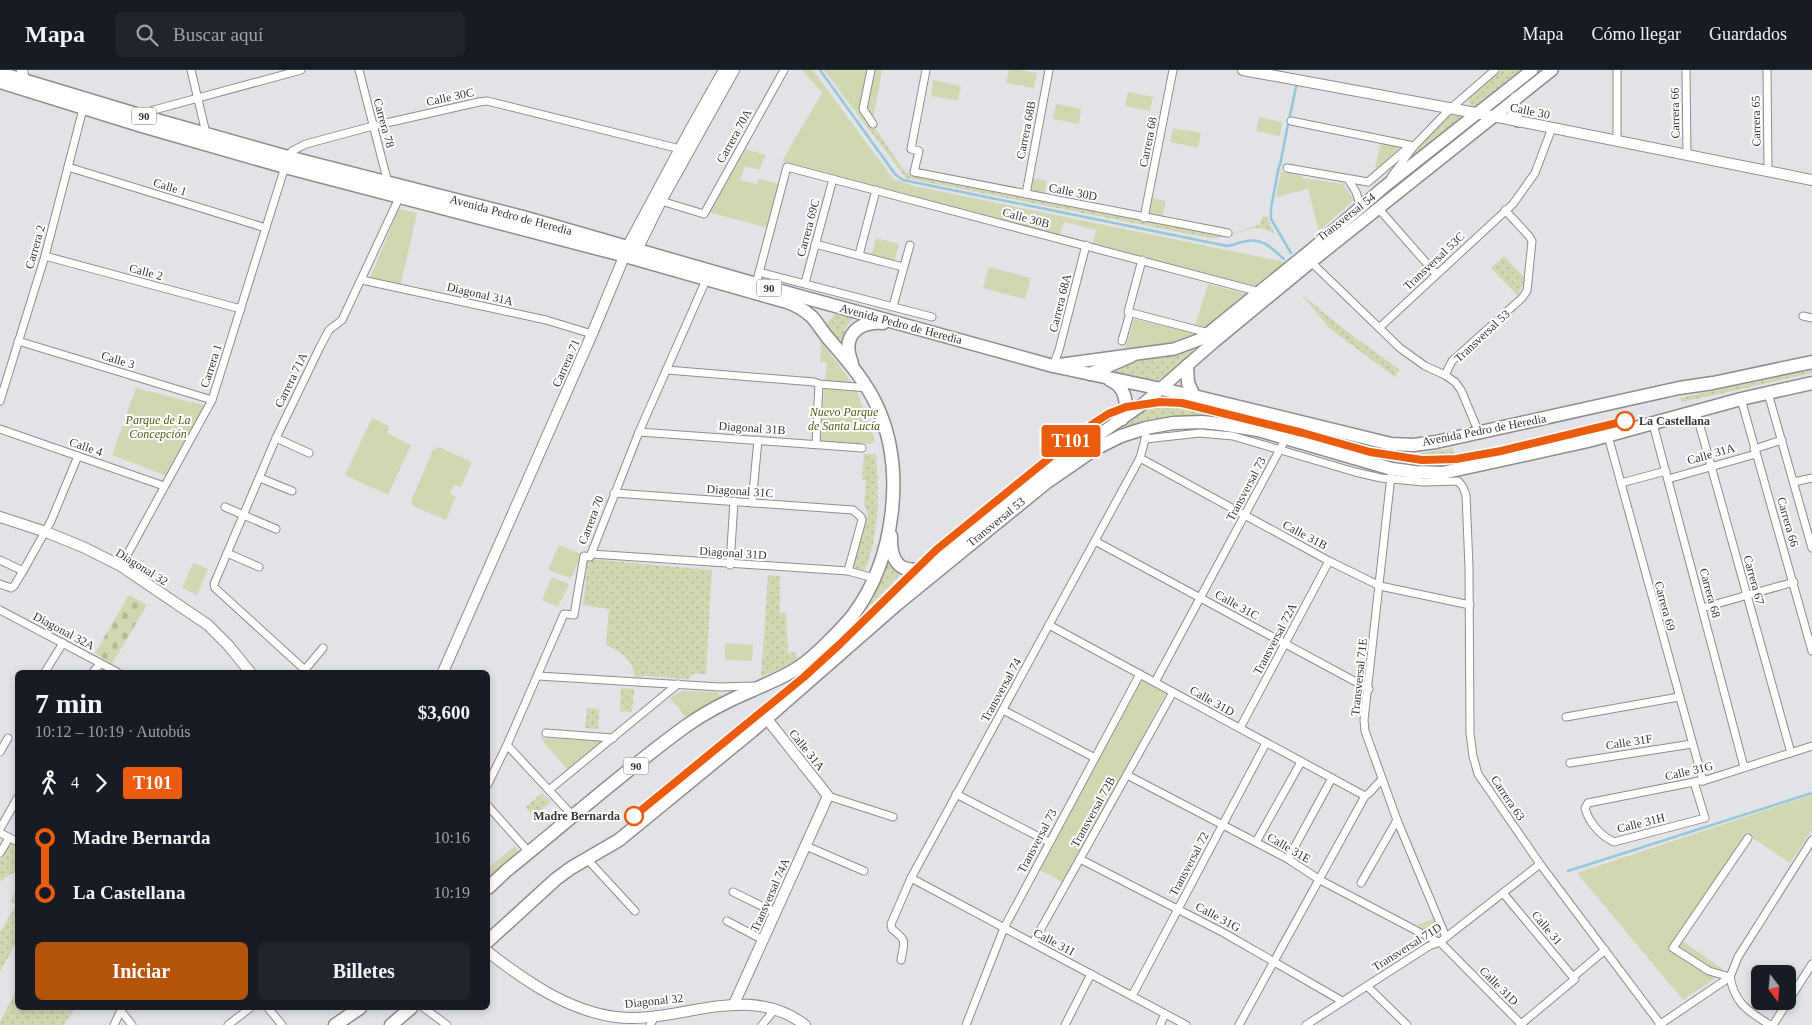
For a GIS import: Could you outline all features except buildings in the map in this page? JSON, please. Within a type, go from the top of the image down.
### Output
[{"type":"highway","name":"Avenida Pedro de Heredia","points":[[0,73],[23,75],[84,103]]},
{"type":"highway","name":"Avenida Pedro de Heredia","points":[[0,82],[84,103],[400,196],[631,253],[758,278],[901,324],[1053,366],[1160,388],[1391,444],[1423,444],[1451,439],[1679,388],[1713,384],[1812,362]]},
{"type":"highway","name":"Avenida Pedro de Heredia","points":[[144,122],[206,133],[287,162],[388,182],[631,253],[706,280],[796,306],[812,317],[855,370]]},
{"type":"highway","points":[[855,370],[848,350],[851,336],[856,330],[869,323],[901,324]]},
{"type":"highway","points":[[1090,374],[1131,356]]},
{"type":"highway","points":[[1186,366],[1188,383],[1194,396]]},
{"type":"highway","name":"90","points":[[490,886],[666,741],[697,719],[723,704],[800,667],[825,645],[852,616],[874,578],[884,550],[891,508],[893,467],[882,418],[868,388],[855,370]]},
{"type":"highway","points":[[1106,378],[1120,385],[1122,390],[1126,404],[1122,419]]},
{"type":"highway","points":[[1146,434],[1173,423],[1202,422],[1247,428],[1283,444],[1391,474],[1426,473],[1458,475],[1484,464],[1608,436],[1812,382]]},
{"type":"highway","name":"Transversal 53","points":[[490,939],[556,879],[619,840],[767,719],[859,636],[1047,482],[1078,459],[1107,442],[1146,434]]},
{"type":"highway","points":[[891,508],[891,542],[894,557],[906,569],[914,571],[944,565]]},
{"type":"highway","points":[[325,1025],[344,1010]]},
{"type":"highway","points":[[335,1025],[357,1010]]},
{"type":"highway","points":[[390,1025],[409,1010]]},
{"type":"main road","name":"Transversal 54","points":[[1307,261],[1361,207],[1384,187],[1532,70]]},
{"type":"main road","name":"Transversal 54","points":[[859,636],[928,568],[1074,452],[1143,404],[1291,273],[1379,209],[1552,70]]},
{"type":"main road","points":[[1518,97],[1514,101],[1512,111],[1518,121]]},
{"type":"main road","name":"Transversal 54","points":[[1053,366],[1183,347],[1202,339],[1260,292],[1291,273]]},
{"type":"street","points":[[191,70],[206,133]]},
{"type":"street","points":[[144,122],[148,113],[154,110],[301,70]]},
{"type":"street","name":"Carrera 78","points":[[359,70],[388,182]]},
{"type":"street","name":"Carrera 71","points":[[444,670],[592,334],[680,149],[724,70]]},
{"type":"street","name":"Carrera 71","points":[[631,253],[734,70]]},
{"type":"street","name":"Carrera 70A","points":[[661,201],[704,214],[784,70]]},
{"type":"street","points":[[871,70],[863,109],[873,124]]},
{"type":"street","name":"Calle 30D","points":[[926,70],[911,149],[919,151],[914,172],[1228,233]]},
{"type":"street","name":"Carrera 68B","points":[[1026,194],[1049,70]]},
{"type":"street","name":"Carrera 68","points":[[1144,218],[1173,70]]},
{"type":"street","name":"Calle 30","points":[[1243,70],[1296,75],[1450,109],[1812,180]]},
{"type":"street","name":"Transversal 54","points":[[1384,187],[1412,146],[1450,109],[1495,70]]},
{"type":"street","points":[[1617,70],[1617,141]]},
{"type":"street","name":"Carrera 66","points":[[1686,70],[1687,155]]},
{"type":"street","name":"Carrera 65","points":[[1767,70],[1768,171]]},
{"type":"street","name":"Calle 30C","points":[[287,162],[292,151],[298,147],[373,126],[486,101],[680,149]]},
{"type":"street","name":"Carrera 2","points":[[0,401],[45,256],[84,103]]},
{"type":"street","points":[[1291,121],[1412,146]]},
{"type":"street","name":"Transversal 53C","points":[[1379,328],[1521,194],[1535,173],[1552,128]]},
{"type":"street","points":[[1287,168],[1366,182],[1373,180],[1412,146]]},
{"type":"street","name":"Carrera 1","points":[[121,566],[212,400],[287,162]]},
{"type":"street","name":"Calle 1","points":[[68,167],[266,228]]},
{"type":"street","name":"Calle 30B","points":[[758,278],[787,167],[1260,292]]},
{"type":"street","name":"Carrera 69C","points":[[804,283],[833,179]]},
{"type":"street","points":[[1348,179],[1356,192],[1361,207]]},
{"type":"street","points":[[859,255],[876,190]]},
{"type":"street","name":"Carrera 71A","points":[[303,670],[215,588],[215,580],[276,438],[329,330],[342,320],[400,196]]},
{"type":"street","points":[[1379,209],[1436,274]]},
{"type":"street","name":"Transversal 53","points":[[1445,375],[1452,361],[1527,292],[1532,241],[1505,210]]},
{"type":"street","points":[[815,244],[904,267]]},
{"type":"street","points":[[893,306],[910,245]]},
{"type":"street","name":"Carrera 68A","points":[[1053,366],[1059,350],[1086,245]]},
{"type":"street","name":"Calle 2","points":[[45,256],[241,309]]},
{"type":"street","points":[[1122,341],[1142,260]]},
{"type":"street","points":[[1307,261],[1412,358],[1433,371],[1445,375],[1461,390],[1478,433]]},
{"type":"street","points":[[758,278],[804,283],[932,317]]},
{"type":"street","name":"Diagonal 31A","points":[[362,280],[546,320],[592,334]]},
{"type":"street","name":"Carrera 70","points":[[490,780],[538,676],[564,614],[574,615],[584,556],[590,557],[639,432],[706,280]]},
{"type":"street","points":[[1129,312],[1209,333]]},
{"type":"street","points":[[1803,316],[1812,318]]},
{"type":"street","name":"Calle 3","points":[[18,341],[212,400]]},
{"type":"street","points":[[667,370],[868,388]]},
{"type":"street","points":[[816,444],[819,384]]},
{"type":"street","points":[[1768,393],[1812,548]]},
{"type":"street","name":"Carrera 66","points":[[1741,400],[1812,651]]},
{"type":"street","name":"Carrera 67","points":[[1696,412],[1791,753]]},
{"type":"street","name":"Carrera 68","points":[[1653,424],[1744,767]]},
{"type":"street","name":"Calle 4","points":[[0,429],[164,486]]},
{"type":"street","name":"Diagonal 31B","points":[[639,432],[862,448]]},
{"type":"street","name":"Transversal 74","points":[[901,960],[904,941],[902,936],[892,929],[891,924],[910,878],[1140,458],[1146,434]]},
{"type":"street","name":"Carrera 69","points":[[1608,436],[1703,781]]},
{"type":"street","points":[[276,438],[309,453]]},
{"type":"street","points":[[752,503],[758,440]]},
{"type":"street","name":"Calle 31A","points":[[1621,483],[1712,466],[1782,440]]},
{"type":"street","name":"Transversal 73","points":[[1155,682],[1283,444]]},
{"type":"street","points":[[0,584],[11,588],[14,586],[46,532],[78,456]]},
{"type":"street","name":"Calle 31B","points":[[1140,458],[1329,561],[1380,586],[1470,605]]},
{"type":"street","name":"Transversal 71E","points":[[1382,780],[1365,731],[1364,720],[1369,689],[1391,474]]},
{"type":"street","name":"Carrera 63","points":[[1458,475],[1466,495],[1470,605],[1470,733],[1478,774],[1540,864],[1662,1024]]},
{"type":"street","points":[[260,478],[292,491]]},
{"type":"street","points":[[1794,482],[1812,478]]},
{"type":"street","name":"Diagonal 31C","points":[[614,493],[854,510],[861,517],[861,525],[848,571]]},
{"type":"street","points":[[730,565],[734,502]]},
{"type":"street","points":[[225,507],[276,528]]},
{"type":"street","name":"Diagonal 32","points":[[0,516],[46,532],[121,566],[208,626],[228,645],[248,670]]},
{"type":"street","name":"Calle 31C","points":[[1095,541],[1369,689]]},
{"type":"street","points":[[227,553],[259,568]]},
{"type":"street","name":"Diagonal 31D","points":[[591,554],[730,565],[848,571],[874,578]]},
{"type":"street","points":[[0,560],[23,571]]},
{"type":"street","name":"Transversal 72A","points":[[1240,728],[1329,561]]},
{"type":"street","points":[[1702,608],[1794,582]]},
{"type":"street","name":"Diagonal 32A","points":[[0,610],[113,670]]},
{"type":"street","name":"Calle 31D","points":[[1049,625],[1365,796]]},
{"type":"street","points":[[46,670],[62,643]]},
{"type":"street","points":[[305,670],[323,648]]},
{"type":"street","points":[[96,670],[100,664]]},
{"type":"street","name":"Transversal 73","points":[[966,1025],[1004,928],[1140,674]]},
{"type":"street","points":[[538,676],[720,686],[761,686]]},
{"type":"street","points":[[549,790],[678,684]]},
{"type":"street","points":[[720,686],[724,693],[723,704]]},
{"type":"street","name":"Transversal 72B","points":[[1033,943],[1173,692]]},
{"type":"street","points":[[1566,717],[1679,697]]},
{"type":"street","points":[[1003,710],[1095,758]]},
{"type":"street","name":"Calle 31A","points":[[767,719],[828,796]]},
{"type":"street","points":[[546,733],[613,738]]},
{"type":"street","points":[[0,752],[8,738]]},
{"type":"street","name":"Transversal 72","points":[[1132,996],[1266,743]]},
{"type":"street","points":[[507,744],[573,816]]},
{"type":"street","name":"Calle 31F","points":[[1570,763],[1692,744]]},
{"type":"street","name":"Calle 31G","points":[[1591,821],[1585,808],[1588,803],[1703,781],[1812,746]]},
{"type":"street","points":[[1256,842],[1301,762]]},
{"type":"street","name":"Calle 31E","points":[[1127,775],[1288,859],[1320,880],[1439,942]]},
{"type":"street","points":[[1288,859],[1332,778]]},
{"type":"street","points":[[1239,1025],[1273,960],[1320,880],[1365,796],[1382,780],[1446,937]]},
{"type":"street","name":"Calle 31H","points":[[1591,821],[1606,839],[1614,842],[1705,818],[1694,782]]},
{"type":"street","points":[[956,794],[1049,842]]},
{"type":"street","points":[[828,796],[893,817]]},
{"type":"street","name":"Transversal 74A","points":[[734,1004],[828,796]]},
{"type":"street","points":[[15,803],[0,831],[15,841]]},
{"type":"street","points":[[490,808],[530,852]]},
{"type":"street","points":[[1361,883],[1398,820]]},
{"type":"street","points":[[0,853],[9,838]]},
{"type":"street","points":[[1730,977],[1709,971],[1673,948],[1748,838]]},
{"type":"street","points":[[1812,840],[1738,957],[1730,977],[1732,990],[1736,998],[1747,1009],[1771,1025],[1812,964]]},
{"type":"street","points":[[806,846],[864,871]]},
{"type":"street","points":[[587,859],[636,911]]},
{"type":"street","name":"Calle 31G","points":[[1080,859],[1273,960],[1342,1001]]},
{"type":"street","name":"Transversal 71D","points":[[1306,1025],[1429,946],[1439,942],[1540,864]]},
{"type":"street","name":"Calle 31I","points":[[910,878],[1186,1025]]},
{"type":"street","points":[[733,892],[776,914]]},
{"type":"street","name":"Calle 31","points":[[1503,893],[1573,977]]},
{"type":"street","points":[[727,921],[763,940]]},
{"type":"street","name":"Calle 31D","points":[[1439,942],[1521,1025]]},
{"type":"street","points":[[1521,1025],[1575,979],[1573,977],[1605,950]]},
{"type":"street","name":"Diagonal 32","points":[[490,953],[552,994],[583,1008],[616,1017],[656,1015],[734,1004],[775,1009],[805,1025]]},
{"type":"street","points":[[1065,1025],[1091,974]]},
{"type":"street","points":[[1662,1024],[1688,1004],[1730,977]]},
{"type":"street","points":[[1367,986],[1407,1025]]},
{"type":"street","points":[[762,1025],[775,1009]]},
{"type":"street","points":[[114,1025],[121,1010]]},
{"type":"street","points":[[122,1010],[132,1025]]},
{"type":"street","points":[[228,1025],[247,1010]]},
{"type":"street","points":[[270,1010],[282,1025]]},
{"type":"street","points":[[427,1010],[447,1025]]},
{"type":"street","points":[[1160,1025],[1165,1014]]},
{"type":"street","points":[[650,1025],[656,1015]]},
{"type":"green space","points":[[802,70],[813,70],[895,180],[914,186],[1285,262],[1255,287],[1093,243],[1096,230],[1064,222],[1060,235],[782,161],[822,93]]},
{"type":"green space","points":[[824,70],[882,70],[872,125],[861,108],[855,111]]},
{"type":"green space","points":[[1009,70],[1037,73],[1034,88],[1006,83]]},
{"type":"green space","points":[[1502,70],[1523,70],[1476,108],[1471,106],[1469,96]]},
{"type":"green space","points":[[933,80],[961,86],[958,101],[931,96]]},
{"type":"green space","points":[[1128,92],[1153,97],[1150,111],[1125,106]]},
{"type":"green space","points":[[1056,104],[1081,109],[1079,124],[1053,119]]},
{"type":"green space","points":[[861,108],[906,173],[1229,235],[1260,224],[1263,216],[1267,217],[1275,234],[1268,230],[1257,228],[1225,237],[1204,237],[906,178],[855,111]]},
{"type":"green space","points":[[1453,114],[1465,116],[1408,162],[1408,159],[1435,128]]},
{"type":"green space","points":[[1259,117],[1282,122],[1280,136],[1256,131]]},
{"type":"green space","points":[[1173,128],[1201,133],[1198,148],[1170,142]]},
{"type":"green space","points":[[1381,141],[1402,146],[1377,169],[1375,168]]},
{"type":"green space","points":[[742,148],[766,155],[759,170],[745,166],[740,180],[757,184],[759,179],[780,184],[768,228],[708,212]]},
{"type":"green space","points":[[1281,172],[1302,176],[1302,178],[1343,184],[1354,200],[1319,231],[1308,189],[1276,197]]},
{"type":"green space","points":[[1032,178],[1047,181],[1044,196],[1029,193]]},
{"type":"green space","points":[[1152,198],[1166,201],[1162,218],[1148,216]]},
{"type":"green space","points":[[399,209],[417,213],[401,284],[370,278]]},
{"type":"green space","points":[[876,238],[899,244],[894,263],[871,257]]},
{"type":"green space","points":[[1504,256],[1524,277],[1518,296],[1491,268]]},
{"type":"green space","points":[[989,267],[1031,278],[1025,299],[983,288]]},
{"type":"green space","points":[[1208,284],[1246,294],[1204,328],[1195,326]]},
{"type":"green space","points":[[1301,294],[1345,330],[1400,370],[1395,377],[1329,328]]},
{"type":"green space","points":[[836,313],[854,318],[846,327],[841,343],[826,327]]},
{"type":"green space","points":[[1134,319],[1197,334],[1182,341],[1172,343],[1125,348]]},
{"type":"green space","points":[[1208,340],[1160,384],[1102,373],[1128,360]]},
{"type":"green space","points":[[821,341],[852,383],[825,381],[827,362],[820,362]]},
{"type":"green space","points":[[1812,370],[1812,373],[1682,402],[1680,398]]},
{"type":"green space","name":"Parque de La Concepción","points":[[136,388],[207,406],[167,476],[112,455]]},
{"type":"green space","name":"Nuevo Parque de Santa Lucía","points":[[824,389],[857,392],[875,440],[871,444],[821,441]]},
{"type":"green space","points":[[1164,404],[1206,410],[1393,460],[1434,464],[1457,462],[1457,466],[1432,469],[1413,468],[1186,418],[1071,457],[1141,408]]},
{"type":"green space","points":[[1114,415],[1117,416],[937,556],[933,556],[1083,434],[1098,423]]},
{"type":"green space","points":[[372,418],[389,426],[387,433],[411,445],[388,495],[345,475]]},
{"type":"green space","points":[[439,447],[472,462],[461,487],[454,485],[450,494],[456,497],[446,520],[413,506],[411,501],[433,450]]},
{"type":"green space","points":[[1453,448],[1454,455],[1418,456],[1417,454]]},
{"type":"green space","points":[[864,454],[876,454],[878,484],[876,527],[865,570],[852,568],[868,516],[864,505],[866,480],[862,480]]},
{"type":"green space","points":[[559,545],[582,554],[571,578],[548,570]]},
{"type":"green space","points":[[588,559],[712,570],[706,674],[692,674],[689,679],[635,677],[629,661],[617,650],[606,645],[609,609],[583,605]]},
{"type":"green space","points":[[887,561],[900,575],[859,616]]},
{"type":"green space","points":[[193,563],[208,569],[197,595],[182,588]]},
{"type":"green space","points":[[768,575],[780,576],[780,613],[786,613],[788,653],[796,652],[797,659],[786,667],[761,677]]},
{"type":"green space","points":[[552,577],[569,584],[558,607],[542,600]]},
{"type":"green space","points":[[129,595],[147,605],[112,664],[95,653]]},
{"type":"green space","points":[[725,643],[753,645],[752,661],[725,660]]},
{"type":"green space","points":[[1142,680],[1166,693],[1064,883],[1040,870]]},
{"type":"green space","points":[[621,688],[634,689],[632,712],[620,711]]},
{"type":"green space","points":[[682,691],[716,692],[722,696],[721,700],[688,720],[670,698]]},
{"type":"green space","points":[[587,708],[599,709],[598,729],[585,728]]},
{"type":"green space","points":[[540,738],[602,741],[568,770]]},
{"type":"green space","points":[[542,793],[551,802],[534,817],[526,807]]},
{"type":"green space","points":[[1812,795],[1812,830],[1790,863],[1747,834],[1677,937],[1723,969],[1717,977],[1683,1000],[1577,873]]},
{"type":"green space","points":[[10,842],[15,845],[15,872],[0,882],[0,860]]},
{"type":"green space","points":[[515,846],[519,853],[490,880],[490,866]]},
{"type":"green space","points":[[15,892],[15,904],[10,901]]},
{"type":"green space","points":[[15,907],[15,945],[0,972],[0,932]]},
{"type":"green space","points":[[1433,919],[1441,938],[1417,925]]},
{"type":"green space","points":[[15,993],[15,1010],[74,1010],[64,1025],[0,1025]]},
{"type":"waterway","points":[[820,70],[895,174],[903,180],[1227,246],[1247,241],[1258,241],[1267,245],[1284,259]]},
{"type":"waterway","points":[[1289,120],[1297,82]]},
{"type":"waterway","points":[[1280,165],[1288,124]]},
{"type":"waterway","points":[[1279,166],[1271,208],[1271,219],[1291,253]]},
{"type":"waterway","points":[[1568,871],[1812,793]]},
{"type":"bus line","name":"T101","points":[[634,816],[813,669],[945,543],[1085,429],[1115,411],[1143,404],[1182,403],[1370,452],[1412,460],[1434,461],[1509,450],[1625,421]]},
{"type":"place","name":"La Castellana","points":[[1625,421]]},
{"type":"place","name":"Madre Bernarda","points":[[634,816]]}]
